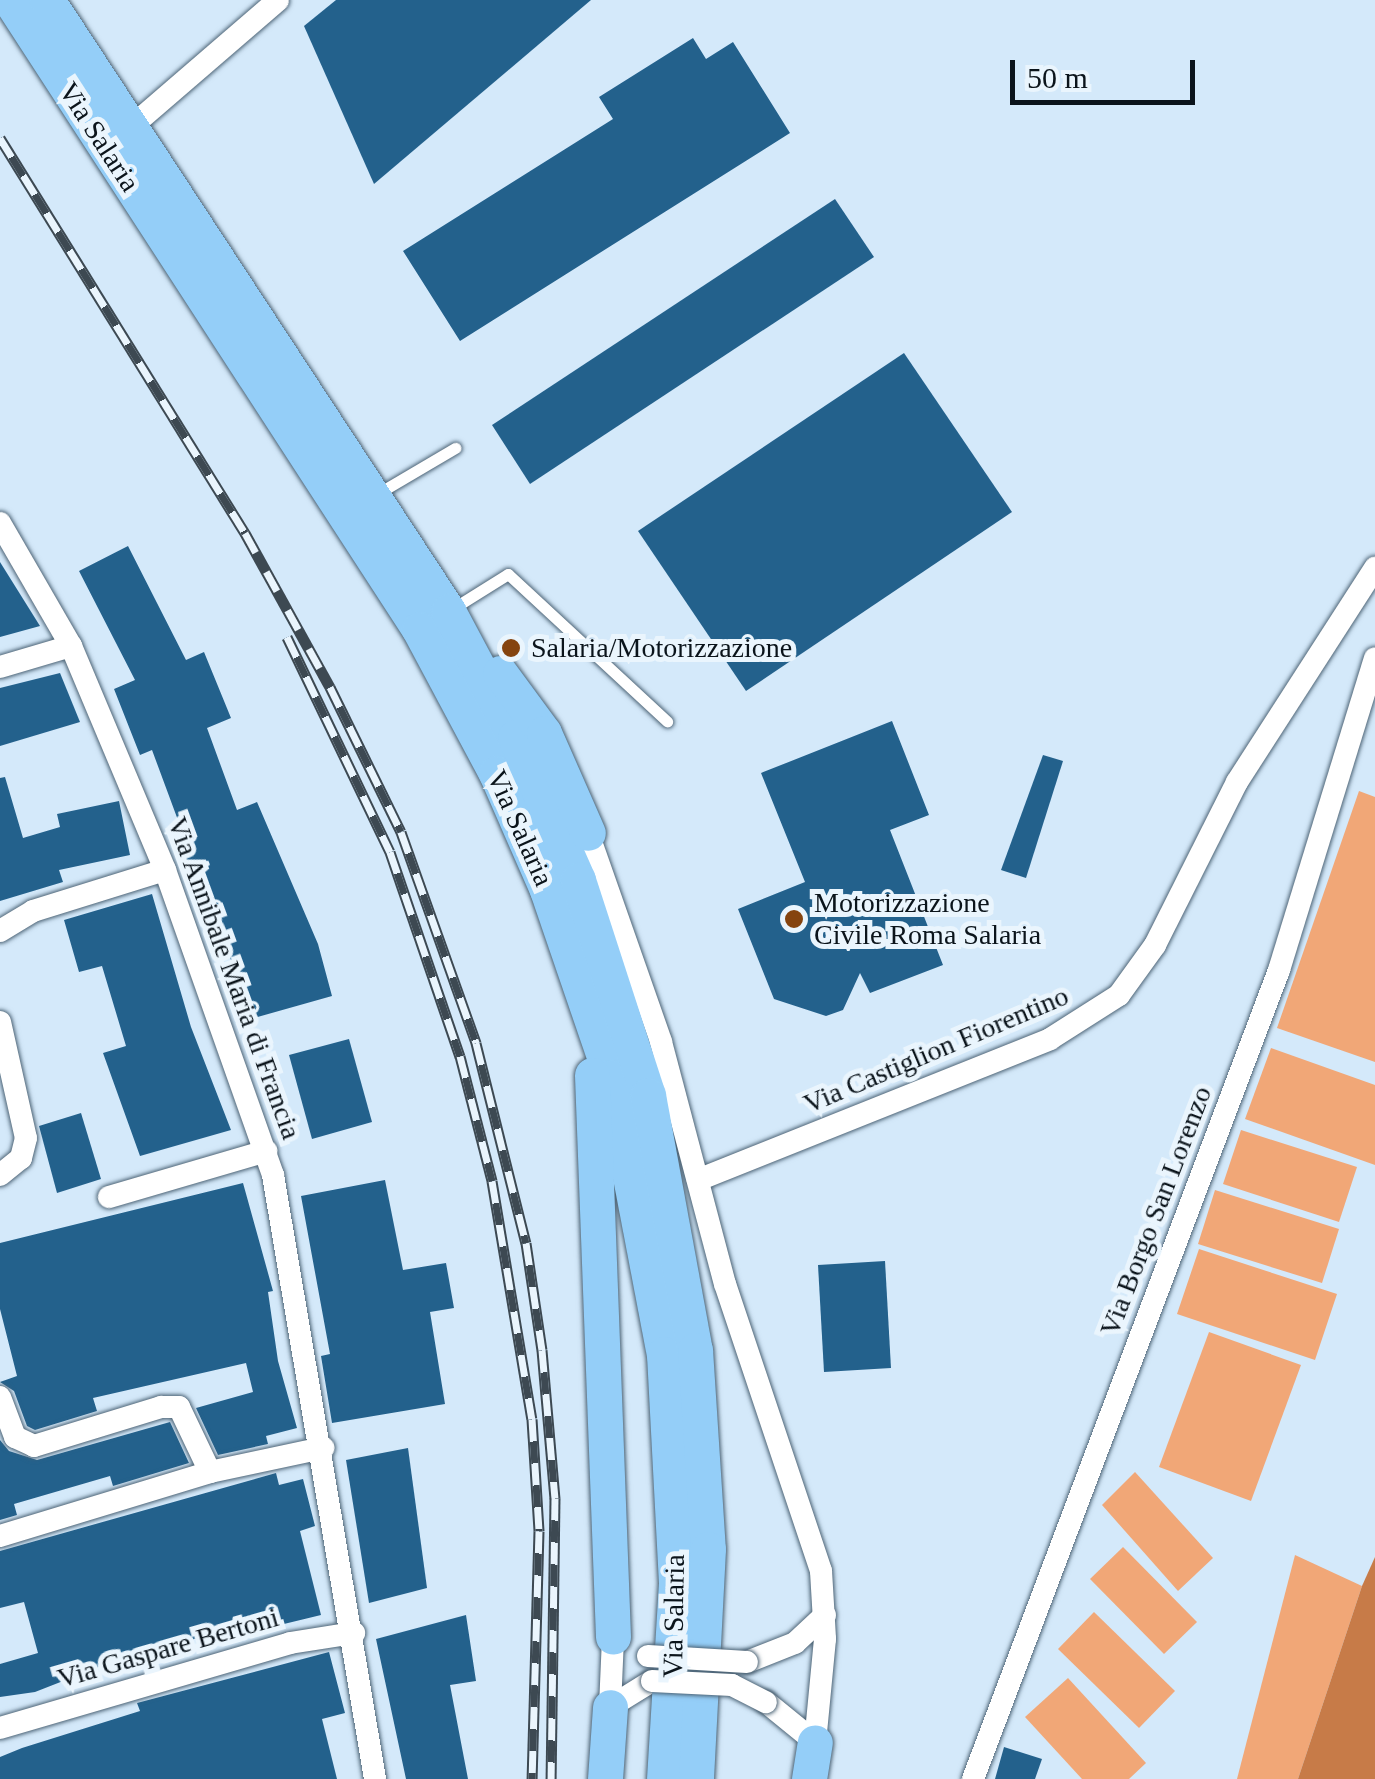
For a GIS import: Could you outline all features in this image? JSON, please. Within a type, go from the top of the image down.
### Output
[{"type":"main road","name":"Via Salaria","points":[[10,0],[426,641],[496,773],[584,990],[633,1173],[668,1397],[676,1583],[664,1779]]},
{"type":"main road","name":"Via Salaria","points":[[47,0],[448,612],[514,737],[578,880],[629,1024],[664,1168],[695,1350],[706,1487],[707,1605],[696,1779]]},
{"type":"main road","points":[[448,612],[544,733],[588,833]]},
{"type":"main road","points":[[584,990],[597,1128],[614,1636]]},
{"type":"main road","points":[[605,1779],[610,1707]]},
{"type":"main road","points":[[809,1779],[815,1742]]},
{"type":"street","points":[[131,127],[278,0]]},
{"type":"street","name":"Via Annibale Maria di Francia","points":[[0,523],[71,646],[165,870],[266,1151],[323,1448],[375,1779]]},
{"type":"street","name":"Via Castiglion Fiorentino","points":[[698,1180],[1050,1040],[1119,995],[1156,945],[1237,782],[1375,568]]},
{"type":"street","points":[[0,667],[71,646]]},
{"type":"street","name":"Via Borgo San Lorenzo","points":[[973,1779],[1279,970],[1375,658]]},
{"type":"street","points":[[588,833],[661,1042],[730,1302],[821,1571],[824,1616],[815,1742]]},
{"type":"street","points":[[0,931],[18,917],[165,870]]},
{"type":"street","points":[[0,1022],[26,1138],[21,1158],[0,1175]]},
{"type":"street","points":[[109,1198],[266,1151]]},
{"type":"street","points":[[0,1397],[14,1436],[34,1446],[161,1406],[179,1408],[210,1472]]},
{"type":"street","points":[[0,1536],[210,1472],[323,1448]]},
{"type":"street","points":[[610,1707],[614,1636],[648,1656],[747,1662],[795,1642],[824,1616]]},
{"type":"street","name":"Via Gaspare Bertoni","points":[[0,1728],[290,1643],[354,1634]]},
{"type":"street","points":[[610,1707],[652,1681],[736,1686],[766,1702],[815,1742]]},
{"type":"lane","points":[[374,497],[455,448]]},
{"type":"lane","points":[[448,612],[508,574],[667,721]]},
{"type":"shaded area","points":[[1359,791],[1375,797],[1375,1062],[1277,1028]]},
{"type":"shaded area","points":[[1271,1048],[1375,1085],[1375,1165],[1245,1119]]},
{"type":"shaded area","points":[[1241,1130],[1357,1167],[1339,1222],[1223,1184]]},
{"type":"shaded area","points":[[1215,1190],[1339,1229],[1322,1283],[1198,1244]]},
{"type":"shaded area","points":[[1199,1249],[1337,1294],[1315,1360],[1177,1314]]},
{"type":"shaded area","points":[[1209,1332],[1301,1365],[1251,1501],[1159,1467]]},
{"type":"shaded area","points":[[1135,1472],[1213,1558],[1178,1591],[1102,1505]]},
{"type":"shaded area","points":[[1123,1547],[1197,1622],[1164,1654],[1090,1579]]},
{"type":"shaded area","points":[[1295,1555],[1362,1586],[1298,1779],[1237,1779]]},
{"type":"shaded area","points":[[1375,1557],[1375,1779],[1298,1779],[1362,1586]]},
{"type":"shaded area","points":[[1094,1612],[1175,1691],[1139,1728],[1058,1649]]},
{"type":"shaded area","points":[[1068,1678],[1146,1763],[1129,1779],[1082,1779],[1025,1717]]},
{"type":"building","points":[[336,0],[591,0],[374,184],[304,26]]},
{"type":"building","points":[[693,38],[706,59],[733,42],[790,133],[460,341],[403,251],[613,119],[599,97]]},
{"type":"building","points":[[835,199],[874,257],[530,484],[492,425]]},
{"type":"building","points":[[904,353],[1012,512],[746,691],[638,531]]},
{"type":"building","points":[[128,546],[186,660],[204,652],[231,718],[207,728],[237,810],[257,802],[318,944],[332,996],[236,1023],[221,971],[234,968],[200,881],[189,885],[170,835],[182,831],[152,750],[140,755],[114,689],[135,680],[79,571]]},
{"type":"building","points":[[0,562],[40,626],[0,637]]},
{"type":"building","points":[[60,673],[80,722],[0,746],[0,688]]},
{"type":"building","points":[[892,721],[929,815],[890,830],[943,965],[870,993],[860,973],[843,1010],[826,1016],[774,999],[738,909],[805,882],[761,773]]},
{"type":"building","points":[[1043,755],[1063,761],[1026,878],[1001,870]]},
{"type":"building","points":[[5,777],[23,838],[60,827],[57,814],[119,801],[130,855],[59,870],[63,882],[0,901],[0,778]]},
{"type":"building","points":[[152,894],[191,1027],[231,1130],[140,1156],[103,1053],[126,1046],[102,966],[79,972],[64,920]]},
{"type":"building","points":[[349,1039],[372,1122],[312,1139],[289,1055]]},
{"type":"building","points":[[81,1113],[101,1179],[57,1193],[39,1126]]},
{"type":"building","points":[[385,1180],[403,1270],[446,1263],[454,1308],[430,1312],[445,1404],[332,1423],[321,1356],[330,1354],[301,1196]]},
{"type":"building","points":[[243,1183],[273,1291],[268,1292],[278,1361],[297,1428],[266,1436],[268,1444],[218,1455],[196,1408],[253,1392],[246,1363],[93,1398],[97,1411],[35,1430],[27,1426],[14,1391],[0,1382],[17,1376],[0,1309],[0,1243]]},
{"type":"building","points":[[885,1261],[891,1368],[824,1372],[818,1265]]},
{"type":"building","points":[[170,1422],[189,1463],[113,1486],[110,1476],[14,1504],[17,1515],[0,1520],[0,1440],[9,1451],[37,1460]]},
{"type":"building","points":[[408,1448],[427,1588],[369,1603],[346,1460]]},
{"type":"building","points":[[276,1473],[279,1485],[303,1479],[315,1526],[300,1531],[321,1615],[255,1631],[253,1622],[104,1665],[35,1692],[0,1697],[0,1664],[38,1653],[24,1602],[0,1608],[0,1551]]},
{"type":"building","points":[[466,1615],[476,1681],[450,1685],[468,1779],[406,1779],[376,1639]]},
{"type":"building","points":[[329,1652],[345,1713],[322,1719],[337,1779],[0,1779],[0,1757],[140,1711],[137,1703]]},
{"type":"building","points":[[1004,1747],[1042,1759],[1035,1779],[995,1779]]},
{"type":"railway","points":[[0,138],[245,533],[330,687],[401,832],[476,1043],[526,1243],[542,1350],[555,1498],[551,1779]]},
{"type":"railway","points":[[287,637],[390,852],[460,1056],[492,1181],[532,1419],[539,1531],[532,1779]]},
{"type":"place","name":"Salaria/Motorizzazione","points":[[511,648]]},
{"type":"place","name":"Motorizzazione Civile Roma Salaria","points":[[794,919]]}]
